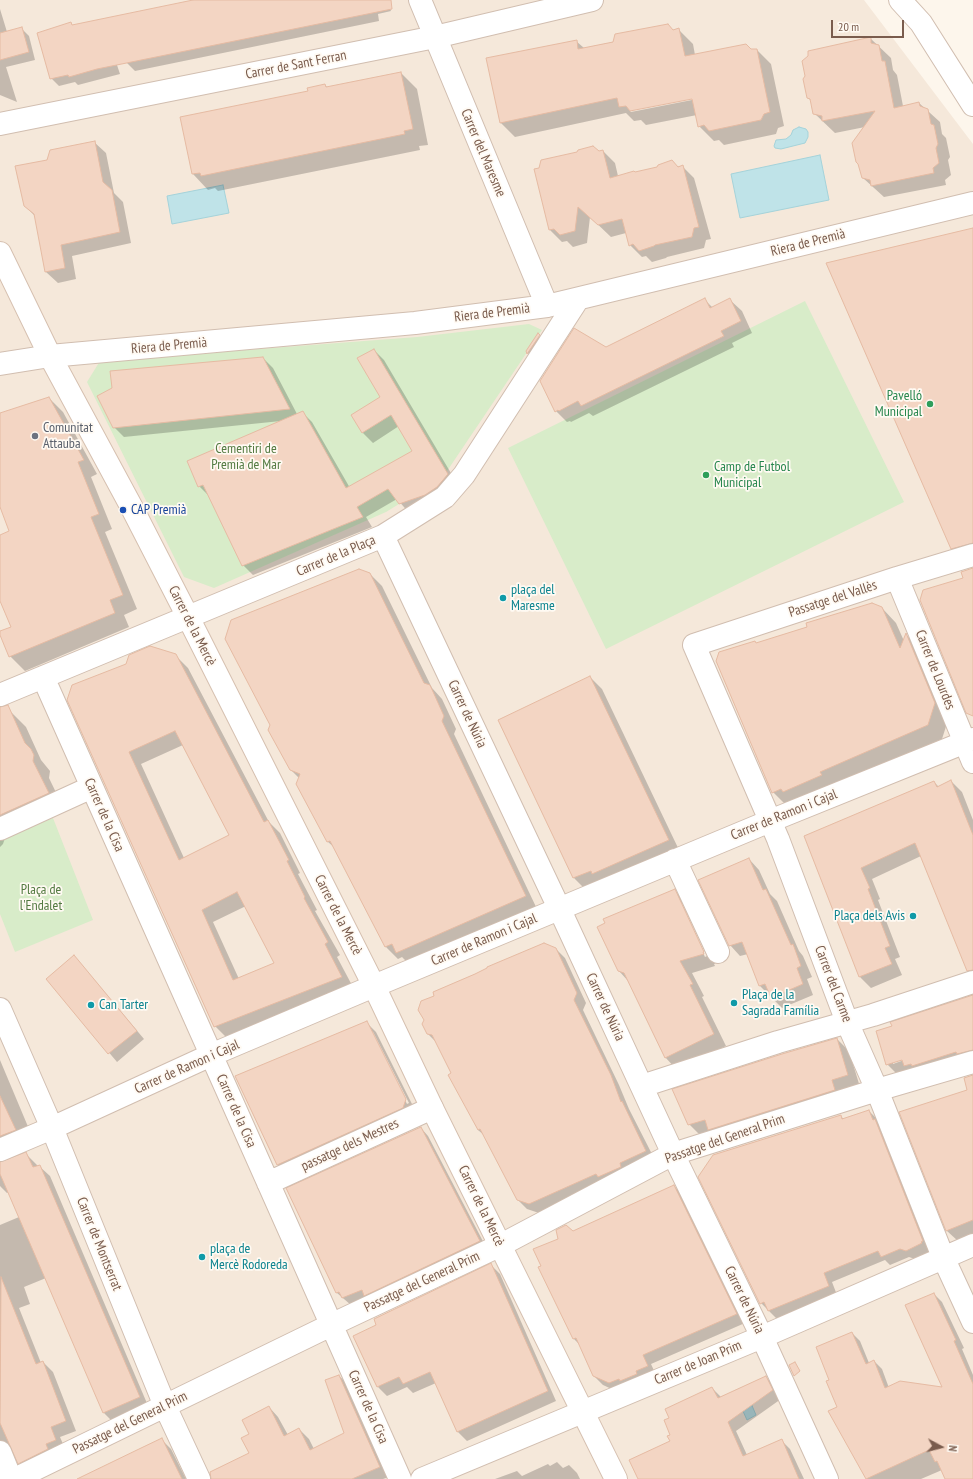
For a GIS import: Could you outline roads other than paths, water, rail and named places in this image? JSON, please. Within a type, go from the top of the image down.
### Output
[{"type":"street","name":"Carrer del Maresme","points":[[420,0],[547,306]]},
{"type":"street","name":"Carrer de Sant Ferran","points":[[5,122],[435,37],[592,0]]},
{"type":"street","points":[[900,0],[921,23],[973,104]]},
{"type":"street","name":"Riera de Premià","points":[[0,364],[50,356],[415,323],[547,306],[578,300],[973,203]]},
{"type":"street","name":"Carrer de la Mercè","points":[[0,253],[50,356],[131,506],[374,986],[432,1108],[616,1479]]},
{"type":"street","name":"Carrer de la Plaça","points":[[0,695],[383,536],[445,497],[464,475],[578,300]]},
{"type":"street","name":"Carrer de Núria","points":[[383,536],[559,908],[673,1154],[762,1337],[827,1479]]},
{"type":"street","name":"Passatge del Vallès","points":[[694,645],[897,578],[973,555]]},
{"type":"street","name":"Carrer de Lourdes","points":[[897,578],[970,748]]},
{"type":"street","name":"Carrer del Carme","points":[[694,645],[770,821],[848,1022],[877,1090],[943,1257],[973,1322]]},
{"type":"street","name":"Carrer de la Cisa","points":[[43,677],[400,1479]]},
{"type":"street","name":"Carrer de Ramon i Cajal","points":[[0,1150],[212,1055],[559,908],[770,821],[970,748]]},
{"type":"street","points":[[0,829],[92,787]]},
{"type":"street","points":[[675,860],[718,952]]},
{"type":"street","points":[[642,1086],[778,1042],[848,1022],[973,982]]},
{"type":"street","name":"Carrer de Montserrat","points":[[0,1009],[52,1128],[165,1406],[199,1479]]},
{"type":"street","name":"Passatge del General Prim","points":[[15,1479],[331,1325],[501,1245],[673,1154],[877,1090],[973,1062]]},
{"type":"street","name":"passatge dels Mestres","points":[[268,1183],[432,1108]]},
{"type":"street","name":"Carrer de Joan Prim","points":[[422,1479],[762,1337],[973,1245]]},
{"type":"street","points":[[0,1452],[11,1479]]},
{"type":"water","points":[[799,127],[806,129],[808,132],[808,137],[805,143],[781,149],[775,148],[774,146],[776,140],[786,139],[791,135],[793,130]]},
{"type":"water","points":[[820,155],[829,200],[740,218],[731,174]]},
{"type":"water","points":[[223,185],[229,213],[172,224],[167,196]]},
{"type":"water","points":[[744,1387],[756,1415],[747,1420],[734,1391]]},
{"type":"place","name":"Pavelló Municipal","points":[[930,404]]},
{"type":"place","name":"Comunitat Attauba","points":[[35,436]]},
{"type":"place","name":"Camp de Futbol Municipal","points":[[706,475]]},
{"type":"place","name":"CAP Premià","points":[[123,510]]},
{"type":"place","name":"plaça del Maresme","points":[[503,598]]},
{"type":"place","name":"Plaça dels Avis","points":[[913,916]]},
{"type":"place","name":"Plaça de la Sagrada Família","points":[[734,1003]]},
{"type":"place","name":"Can Tarter","points":[[91,1005]]},
{"type":"place","name":"plaça de Mercè Rodoreda","points":[[202,1257]]},
{"type":"park label","name":"Cementiri de Premià de Mar","points":[[246,458]]},
{"type":"park label","name":"Plaça de l'Endalet","points":[[41,898]]}]
